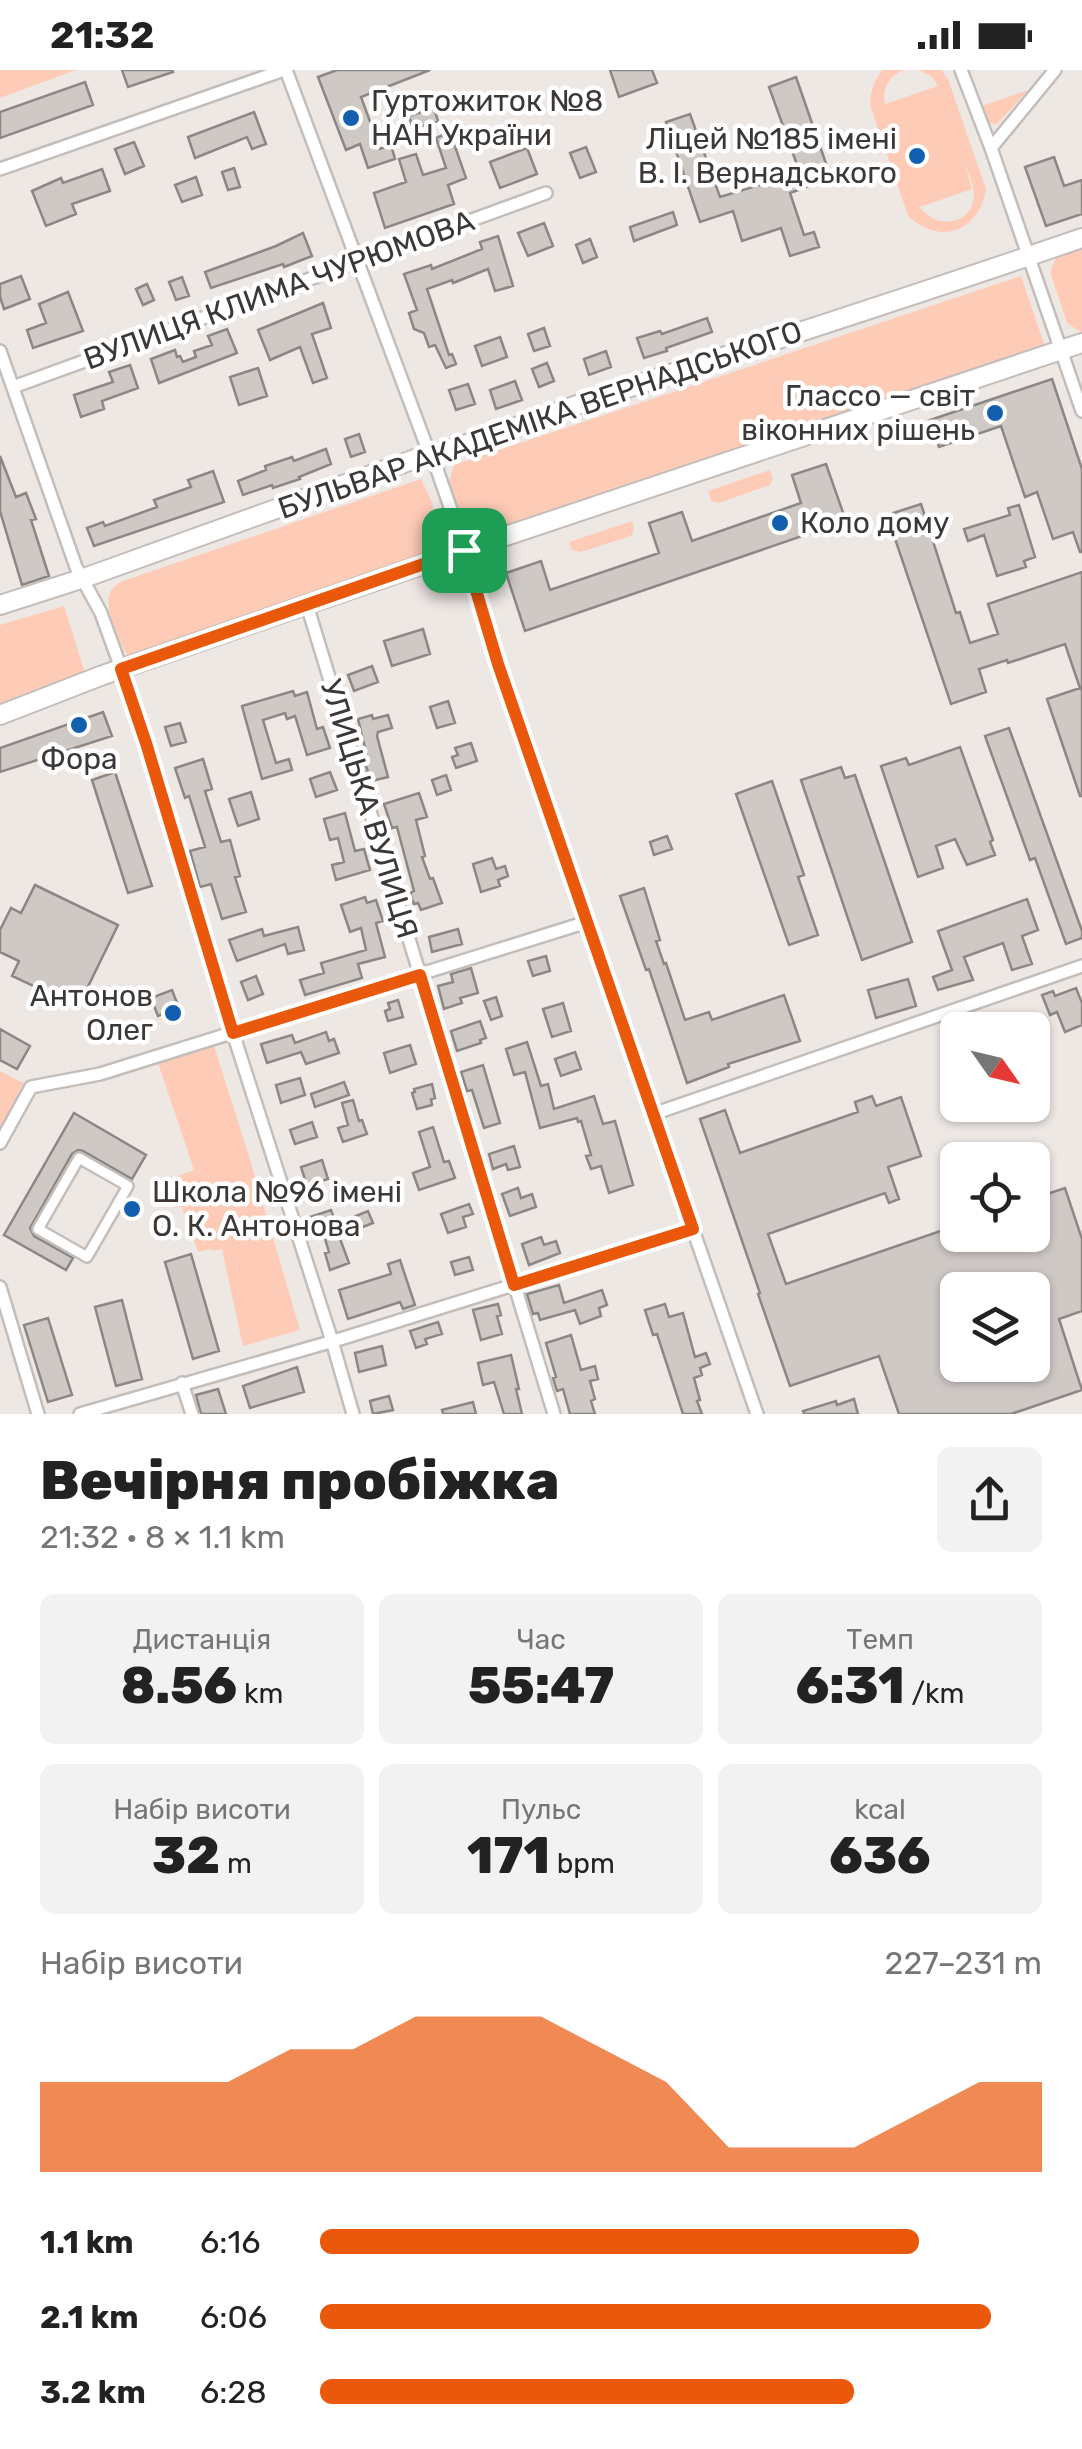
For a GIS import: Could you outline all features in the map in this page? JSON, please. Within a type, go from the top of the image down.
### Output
[{"type":"main road","name":"БУЛЬВАР АКАДЕМІКА ВЕРНАДСЬКОГО","points":[[0,605],[432,454],[1082,238]]},
{"type":"main road","points":[[0,715],[464,550],[1082,343]]},
{"type":"street","points":[[0,169],[285,70],[432,454],[498,664],[757,1414]]},
{"type":"street","points":[[961,70],[1082,411]]},
{"type":"street","points":[[991,148],[1056,70]]},
{"type":"street","name":"ВУЛИЦЯ КЛИМА ЧУРЮМОВА","points":[[13,388],[546,192]]},
{"type":"street","points":[[0,350],[76,567],[101,613],[146,743],[353,1414]]},
{"type":"street","name":"УЛИЦЬКА ВУЛИЦЯ","points":[[307,606],[554,1414]]},
{"type":"street","points":[[0,1143],[31,1087],[100,1074],[587,922]]},
{"type":"street","points":[[653,1114],[1082,966]]},
{"type":"street","points":[[79,1158],[128,1186],[87,1257],[38,1229],[79,1158]]},
{"type":"street","points":[[80,1414],[693,1229]]},
{"type":"street","points":[[0,1287],[38,1414]]},
{"type":"street","points":[[182,1383],[192,1414]]},
{"type":"shaded area","points":[[0,70],[76,70],[0,98]]},
{"type":"shaded area","points":[[883,70],[905,70],[888,83],[885,104],[938,86],[932,77],[919,70],[941,70],[948,79],[986,189],[975,216],[956,230],[933,230],[908,216],[870,105]],"holes":[[[964,160],[974,193],[972,204],[961,218],[935,219],[920,207],[972,189]]]},
{"type":"shaded area","points":[[1028,90],[997,124],[988,123],[982,106]]},
{"type":"shaded area","points":[[1082,245],[1082,333],[1067,323],[1050,272],[1058,253]]},
{"type":"shaded area","points":[[1021,276],[1046,349],[479,538],[467,533],[449,482],[454,465]]},
{"type":"shaded area","points":[[770,470],[770,485],[719,503],[711,501],[708,491]]},
{"type":"shaded area","points":[[421,479],[448,553],[131,660],[127,655],[108,602],[111,591],[120,582]]},
{"type":"shaded area","points":[[632,521],[631,536],[581,552],[572,550],[569,542]]},
{"type":"shaded area","points":[[64,606],[87,679],[0,712],[0,625]]},
{"type":"shaded area","points":[[214,1046],[300,1330],[243,1346],[222,1249],[198,1252],[182,1207],[174,1208],[166,1180],[194,1170],[158,1063]]},
{"type":"shaded area","points":[[0,1071],[29,1086],[0,1136]]},
{"type":"building","points":[[122,70],[172,70],[173,72],[128,87]]},
{"type":"building","name":"Гуртожиток №8 НАН України","points":[[337,70],[430,70],[361,97],[380,149],[391,145],[395,159],[368,168],[360,144],[346,150],[318,77]]},
{"type":"building","points":[[610,70],[652,70],[657,83],[619,97]]},
{"type":"building","points":[[796,77],[831,178],[790,193],[804,235],[814,232],[819,247],[790,256],[781,228],[742,241],[733,211],[700,222],[666,122],[690,114],[720,197],[800,173],[769,87]]},
{"type":"building","points":[[85,82],[93,105],[0,138],[0,112]]},
{"type":"building","points":[[434,108],[438,121],[413,129],[409,116]]},
{"type":"building","points":[[254,112],[266,144],[252,149],[247,137],[195,158],[188,137]]},
{"type":"building","points":[[450,132],[466,178],[448,185],[454,204],[385,228],[374,193],[406,182],[399,159],[416,154],[423,175],[446,168],[436,138]]},
{"type":"building","points":[[134,142],[144,166],[125,174],[115,149]]},
{"type":"building","points":[[586,147],[596,172],[580,178],[570,153]]},
{"type":"building","points":[[527,148],[537,174],[500,188],[490,162]]},
{"type":"building","points":[[1054,157],[1064,186],[1082,180],[1082,214],[1046,226],[1025,167]]},
{"type":"building","points":[[234,168],[240,187],[228,190],[222,172]]},
{"type":"building","points":[[102,169],[110,191],[72,204],[76,214],[46,226],[32,191],[61,178],[63,183]]},
{"type":"building","points":[[196,177],[202,195],[182,202],[175,185]]},
{"type":"building","points":[[673,212],[677,225],[634,241],[630,227]]},
{"type":"building","points":[[544,223],[553,246],[528,256],[518,233]]},
{"type":"building","points":[[303,233],[312,256],[211,288],[205,272]]},
{"type":"building","points":[[498,236],[513,286],[495,291],[488,269],[427,289],[449,355],[456,364],[446,368],[435,345],[429,347],[424,333],[414,329],[409,313],[417,310],[404,274],[431,265],[432,269],[482,249],[480,242]]},
{"type":"building","points":[[590,239],[597,257],[583,263],[576,245]]},
{"type":"building","points":[[21,276],[30,299],[4,309],[0,284]]},
{"type":"building","points":[[182,277],[189,296],[176,300],[169,282]]},
{"type":"building","points":[[147,284],[154,300],[143,305],[136,289]]},
{"type":"building","points":[[68,292],[83,331],[33,348],[27,330],[46,323],[39,304]]},
{"type":"building","points":[[323,303],[331,328],[312,334],[327,378],[313,383],[300,347],[270,360],[258,330]]},
{"type":"building","points":[[707,318],[712,332],[644,358],[637,338],[660,331],[662,334]]},
{"type":"building","points":[[544,328],[550,346],[534,351],[528,334]]},
{"type":"building","points":[[227,329],[237,353],[159,383],[151,359],[175,350],[183,362],[196,357],[194,351],[212,345],[208,336]]},
{"type":"building","points":[[500,337],[507,357],[482,366],[475,346]]},
{"type":"building","points":[[606,351],[611,367],[589,375],[584,359]]},
{"type":"building","points":[[547,363],[554,381],[539,387],[532,369]]},
{"type":"building","points":[[130,365],[138,388],[102,401],[104,409],[81,417],[74,395],[113,382],[109,372]]},
{"type":"building","points":[[258,368],[267,396],[239,405],[230,377]]},
{"type":"building","points":[[1052,379],[1082,469],[1082,552],[1073,532],[1053,539],[1037,492],[1025,497],[1001,426],[939,447],[930,420]]},
{"type":"building","points":[[515,381],[522,400],[496,409],[490,390]]},
{"type":"building","points":[[468,384],[475,404],[456,410],[449,390]]},
{"type":"building","points":[[359,434],[365,452],[351,457],[345,439]]},
{"type":"building","points":[[326,449],[331,464],[300,479],[243,495],[238,481],[266,470],[265,466]]},
{"type":"building","points":[[0,456],[16,497],[26,493],[49,576],[22,585],[0,511]]},
{"type":"building","points":[[826,464],[846,521],[525,631],[506,573],[541,561],[550,590],[659,553],[649,523],[682,512],[692,541],[801,503],[792,475]]},
{"type":"building","points":[[213,471],[224,502],[94,546],[87,528],[103,522],[105,526],[157,507],[154,500],[191,487],[188,480]]},
{"type":"building","points":[[921,504],[956,613],[960,612],[970,643],[998,634],[988,604],[1082,572],[1082,796],[1047,699],[1080,688],[1065,644],[979,669],[986,692],[951,704],[887,515]]},
{"type":"building","points":[[1019,505],[1035,557],[1024,561],[1026,567],[997,576],[984,535],[968,541],[964,529],[1010,515],[1008,508]]},
{"type":"building","points":[[423,629],[430,654],[392,666],[384,641]]},
{"type":"building","points":[[372,666],[378,682],[354,691],[348,675]]},
{"type":"building","points":[[293,691],[295,696],[307,692],[317,729],[323,727],[330,748],[307,755],[295,716],[287,719],[285,713],[263,720],[276,763],[289,759],[292,770],[262,779],[242,706]]},
{"type":"building","points":[[448,701],[455,723],[437,728],[430,707]]},
{"type":"building","points":[[103,712],[112,736],[0,772],[0,748]]},
{"type":"building","points":[[372,715],[373,719],[388,715],[392,728],[378,732],[377,736],[388,777],[371,781],[358,719]]},
{"type":"building","points":[[180,723],[186,742],[171,746],[165,727]]},
{"type":"building","points":[[1009,728],[1082,931],[1082,938],[1066,944],[1035,858],[1030,860],[985,736]]},
{"type":"building","points":[[471,743],[477,761],[456,768],[452,757],[458,755],[455,748]]},
{"type":"building","points":[[960,747],[995,855],[967,865],[955,839],[936,846],[943,868],[918,877],[881,766],[906,758],[909,765]]},
{"type":"building","points":[[203,759],[212,789],[205,791],[221,842],[230,840],[240,876],[235,877],[246,912],[222,919],[211,884],[200,887],[190,851],[205,847],[189,796],[185,798],[175,768]]},
{"type":"building","points":[[841,767],[845,778],[855,775],[912,942],[862,960],[801,780]]},
{"type":"building","points":[[115,772],[152,886],[128,893],[92,780]]},
{"type":"building","points":[[330,772],[337,790],[316,797],[310,779]]},
{"type":"building","points":[[446,775],[451,790],[437,795],[432,780]]},
{"type":"building","points":[[772,781],[804,875],[798,877],[818,935],[789,945],[736,794]]},
{"type":"building","points":[[251,792],[259,819],[238,826],[229,799]]},
{"type":"building","points":[[419,793],[427,817],[416,820],[425,856],[422,857],[442,903],[421,910],[410,893],[414,891],[397,827],[392,828],[384,804]]},
{"type":"building","points":[[345,813],[355,851],[364,849],[370,870],[336,880],[332,865],[344,862],[338,838],[330,840],[324,819]]},
{"type":"building","points":[[667,836],[672,849],[654,855],[650,842]]},
{"type":"building","points":[[492,858],[496,869],[505,866],[508,876],[498,880],[500,886],[481,892],[473,864]]},
{"type":"building","points":[[35,885],[118,925],[78,1007],[12,976],[19,961],[0,952],[0,930],[11,908],[21,913]]},
{"type":"building","points":[[644,888],[660,940],[656,941],[685,1020],[709,1012],[712,1020],[784,995],[800,1041],[728,1064],[729,1067],[687,1083],[620,896]]},
{"type":"building","points":[[365,897],[367,903],[376,900],[383,921],[376,923],[385,957],[358,964],[362,978],[305,995],[300,980],[324,973],[321,963],[366,950],[361,928],[350,932],[341,905]]},
{"type":"building","points":[[1027,899],[1038,930],[1022,936],[1032,964],[1012,970],[1003,943],[964,957],[973,980],[938,990],[933,977],[952,970],[938,931]]},
{"type":"building","points":[[298,927],[304,950],[288,954],[285,944],[237,961],[229,940],[262,929],[264,936]]},
{"type":"building","points":[[458,929],[462,944],[432,952],[429,937]]},
{"type":"building","points":[[546,956],[550,971],[533,976],[528,961]]},
{"type":"building","points":[[471,968],[478,993],[460,998],[462,1003],[444,1009],[438,986],[453,982],[451,974]]},
{"type":"building","points":[[256,976],[263,994],[248,1000],[241,982]]},
{"type":"building","points":[[908,979],[916,1006],[876,1018],[868,990]]},
{"type":"building","points":[[1076,988],[1082,1003],[1082,1025],[1065,1032],[1057,1012],[1050,1015],[1042,995],[1053,991],[1055,996]]},
{"type":"building","points":[[172,990],[179,1008],[158,1016],[151,998]]},
{"type":"building","points":[[496,997],[502,1016],[491,1020],[484,1001]]},
{"type":"building","points":[[398,1000],[403,1017],[388,1021],[388,1003]]},
{"type":"building","points":[[563,1003],[571,1031],[552,1037],[543,1009]]},
{"type":"building","points":[[480,1021],[486,1038],[457,1051],[451,1031]]},
{"type":"building","points":[[0,1029],[30,1046],[17,1069],[0,1060]]},
{"type":"building","points":[[326,1032],[329,1041],[334,1039],[339,1053],[306,1064],[301,1052],[267,1063],[261,1044],[292,1035],[295,1043]]},
{"type":"building","points":[[527,1042],[541,1086],[548,1084],[554,1109],[594,1096],[603,1124],[615,1121],[633,1185],[609,1193],[601,1166],[591,1169],[586,1156],[591,1155],[577,1118],[540,1128],[525,1072],[514,1075],[506,1049]]},
{"type":"building","points":[[410,1045],[416,1064],[390,1073],[384,1053]]},
{"type":"building","points":[[575,1052],[581,1069],[561,1076],[555,1059]]},
{"type":"building","points":[[483,1065],[500,1123],[484,1128],[472,1090],[467,1091],[461,1072]]},
{"type":"building","points":[[300,1078],[305,1095],[281,1103],[276,1085]]},
{"type":"building","points":[[344,1082],[349,1095],[315,1107],[311,1094]]},
{"type":"building","points":[[432,1084],[432,1105],[417,1109],[414,1089]]},
{"type":"building","points":[[872,1096],[876,1106],[901,1097],[921,1156],[888,1167],[899,1199],[889,1203],[885,1193],[768,1234],[786,1284],[940,1231],[940,1252],[1050,1252],[1050,1193],[1065,1188],[1082,1239],[1082,1311],[1059,1319],[1082,1390],[1011,1414],[899,1414],[879,1356],[790,1386],[700,1119],[725,1110],[740,1153],[858,1112],[855,1102]]},
{"type":"building","points":[[353,1100],[367,1134],[343,1142],[338,1128],[348,1125],[342,1103]]},
{"type":"building","points":[[74,1113],[146,1155],[132,1179],[83,1151],[72,1154],[30,1228],[34,1236],[73,1258],[66,1270],[4,1235]]},
{"type":"building","points":[[312,1122],[317,1137],[295,1144],[290,1130]]},
{"type":"building","points":[[433,1127],[444,1162],[449,1161],[455,1178],[419,1190],[413,1173],[430,1167],[419,1132]]},
{"type":"building","points":[[514,1146],[520,1167],[508,1170],[506,1164],[493,1169],[489,1154]]},
{"type":"building","points":[[322,1160],[328,1179],[307,1186],[301,1167]]},
{"type":"building","points":[[518,1188],[521,1198],[532,1194],[536,1207],[510,1216],[502,1194]]},
{"type":"building","points":[[469,1204],[473,1214],[463,1217],[466,1227],[448,1233],[441,1214]]},
{"type":"building","points":[[331,1210],[336,1224],[368,1211],[373,1223],[339,1236],[349,1263],[330,1270],[322,1229],[314,1231],[310,1217]]},
{"type":"building","points":[[541,1237],[544,1245],[556,1241],[560,1253],[529,1265],[522,1244]]},
{"type":"building","points":[[191,1254],[219,1351],[193,1359],[165,1262]]},
{"type":"building","points":[[469,1257],[473,1270],[455,1275],[451,1262]]},
{"type":"building","points":[[400,1260],[415,1305],[403,1309],[400,1302],[348,1319],[339,1290],[391,1274],[388,1264]]},
{"type":"building","points":[[559,1285],[564,1303],[602,1290],[607,1305],[599,1308],[601,1316],[580,1324],[575,1310],[540,1320],[538,1313],[533,1314],[527,1294]]},
{"type":"building","points":[[122,1300],[142,1379],[116,1386],[95,1307]]},
{"type":"building","points":[[498,1304],[502,1334],[481,1340],[473,1310]]},
{"type":"building","points":[[665,1304],[669,1317],[683,1313],[695,1357],[706,1353],[710,1364],[700,1368],[702,1375],[694,1378],[702,1414],[683,1414],[657,1334],[653,1335],[645,1310]]},
{"type":"building","points":[[48,1318],[72,1395],[48,1402],[24,1325]]},
{"type":"building","points":[[438,1322],[442,1334],[425,1339],[427,1344],[416,1348],[410,1331]]},
{"type":"building","points":[[571,1335],[581,1370],[595,1366],[598,1379],[590,1381],[595,1414],[570,1414],[563,1389],[557,1391],[553,1378],[556,1377],[546,1343]]},
{"type":"building","points":[[382,1346],[386,1365],[359,1372],[355,1353]]},
{"type":"building","points":[[511,1355],[522,1414],[504,1414],[494,1382],[483,1385],[478,1363]]},
{"type":"building","points":[[297,1367],[304,1392],[250,1408],[243,1386]]},
{"type":"building","points":[[218,1389],[226,1414],[201,1414],[196,1395]]},
{"type":"building","points":[[389,1396],[393,1410],[373,1414],[370,1401]]},
{"type":"building","points":[[854,1399],[858,1414],[803,1411],[836,1401],[837,1405]]},
{"type":"building","points":[[473,1402],[476,1414],[443,1414],[442,1410]]},
{"type":"place","name":"Гуртожиток №8 НАН України","points":[[351,118]]},
{"type":"place","name":"Ліцей №185 імені В. І. Вернадського","points":[[917,156]]},
{"type":"place","name":"Глассо — світ віконних рішень","points":[[995,413]]},
{"type":"place","name":"Коло дому","points":[[780,523]]},
{"type":"place","name":"Фора","points":[[79,725]]},
{"type":"place","name":"Антонов Олег","points":[[173,1013]]},
{"type":"place","name":"Школа №96 імені О. К. Антонова","points":[[132,1209]]},
{"type":"route","points":[[464,550],[498,664],[693,1229],[514,1285],[420,975],[233,1033],[121,669],[464,550]]}]
